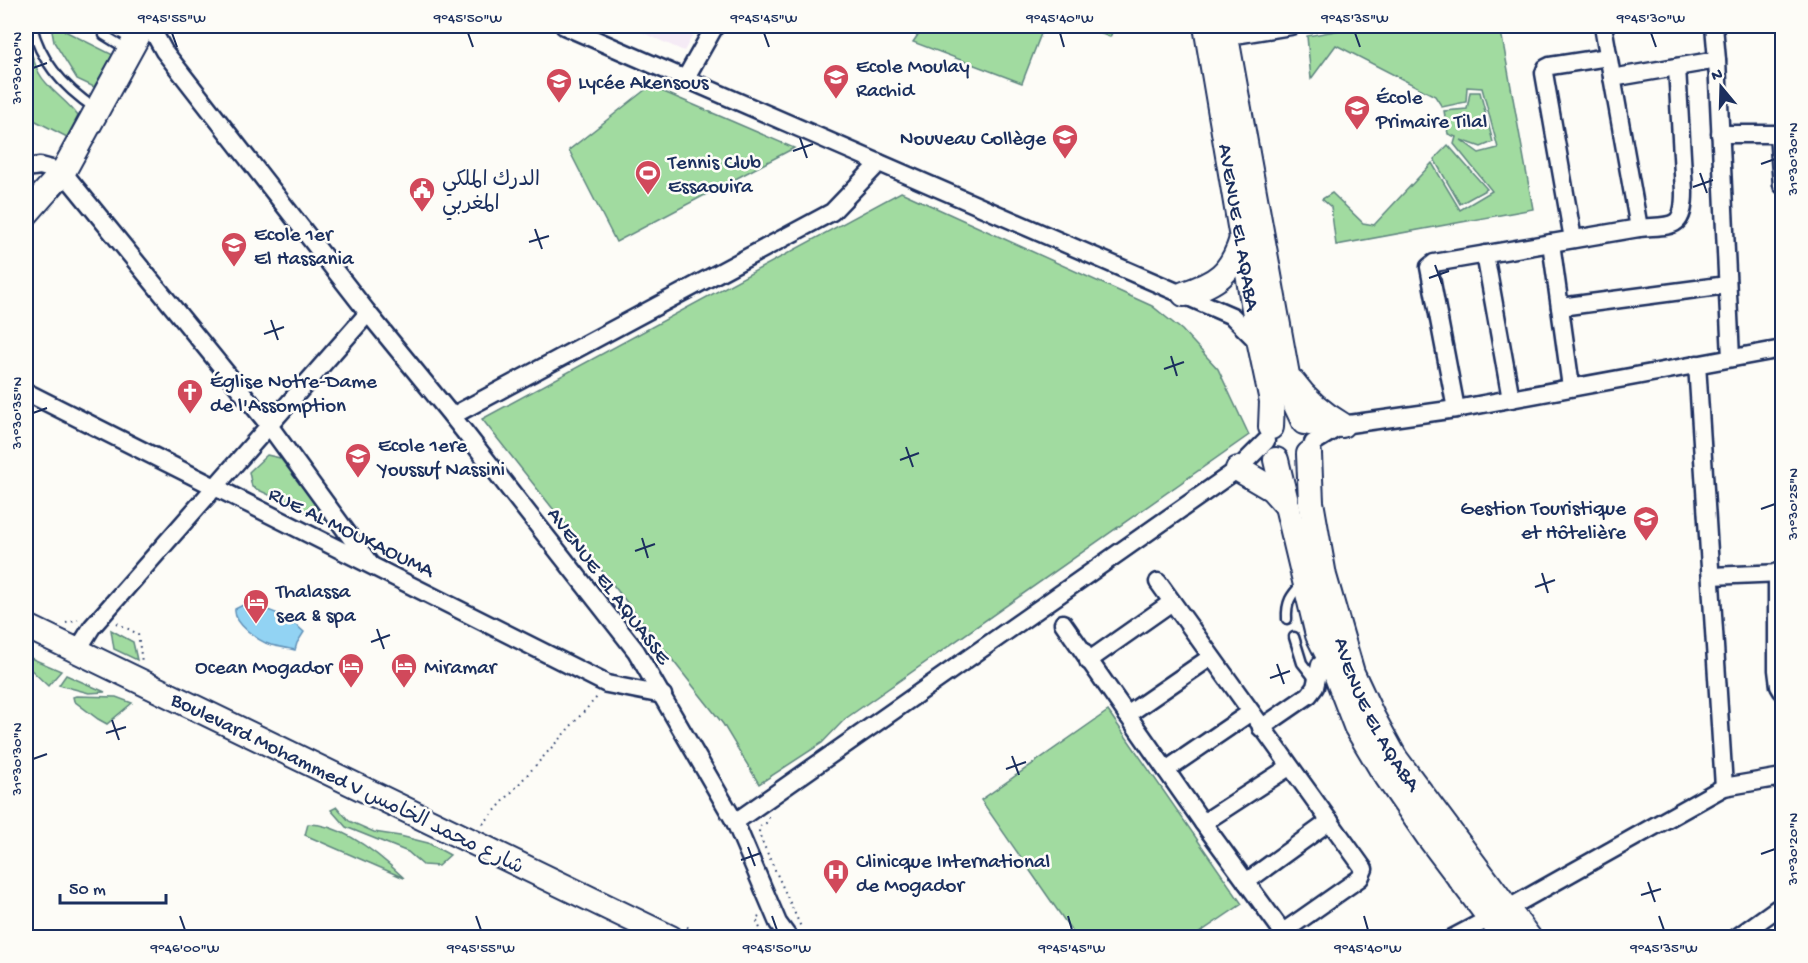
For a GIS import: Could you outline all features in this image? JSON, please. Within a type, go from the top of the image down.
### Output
[{"type":"main road","name":"AVENUE EL AQABA","points":[[1216,32],[1242,239],[1254,313],[1287,375],[1295,403],[1309,436],[1311,502],[1324,576],[1352,673],[1395,758],[1499,913],[1505,938]]},
{"type":"main road","name":"AVENUE EL AQABA","points":[[1216,32],[1254,313]]},
{"type":"main road","points":[[26,214],[63,172],[139,36]]},
{"type":"main road","points":[[1184,294],[1207,286],[1225,273],[1236,258],[1242,239]]},
{"type":"main road","name":"AVENUE EL AQABA","points":[[1270,342],[1271,446],[1326,663],[1356,726],[1381,768],[1428,836],[1499,913],[1529,938]]},
{"type":"main road","points":[[1287,375],[1300,392],[1325,415],[1342,425]]},
{"type":"main road","points":[[1297,418],[1309,436],[1297,463],[1290,464],[1271,446],[1282,419],[1297,418]]},
{"type":"main road","points":[[1238,469],[1272,489],[1288,507]]},
{"type":"main road","name":"Boulevard Mohammed V شارع محمد الخامس","points":[[26,626],[670,938]]},
{"type":"street","points":[[564,26],[1184,294],[1254,313],[1270,342]]},
{"type":"street","points":[[685,79],[715,26]]},
{"type":"street","points":[[1216,32],[1291,26]]},
{"type":"street","points":[[1603,26],[1639,228]]},
{"type":"street","points":[[1713,26],[1717,60],[1731,358]]},
{"type":"street","name":"AVENUE EL AQUASSE","points":[[139,36],[164,51],[368,314],[452,416],[636,651],[735,822],[777,924]]},
{"type":"street","points":[[1573,239],[1544,73],[1550,66],[1608,57]]},
{"type":"street","points":[[1612,78],[1717,60]]},
{"type":"street","points":[[1456,409],[1429,267],[1434,263],[1485,254],[1669,225],[1679,220],[1683,213],[1684,192],[1677,67]]},
{"type":"street","points":[[1720,135],[1780,134],[1782,185]]},
{"type":"street","points":[[452,416],[806,228],[832,212],[879,162]]},
{"type":"street","points":[[26,168],[40,165],[63,172],[268,424],[371,564]]},
{"type":"street","points":[[1551,243],[1571,387]]},
{"type":"street","points":[[1485,254],[1511,399]]},
{"type":"street","points":[[1560,307],[1727,285]]},
{"type":"street","points":[[77,651],[92,627],[268,424],[368,314]]},
{"type":"street","points":[[1309,436],[1342,425],[1456,409],[1782,349]]},
{"type":"street","points":[[1697,364],[1724,787]]},
{"type":"street","name":"RUE AL MOUKAOUMA","points":[[26,393],[607,684],[663,695]]},
{"type":"street","points":[[735,822],[1271,446]]},
{"type":"street","points":[[1711,576],[1780,572],[1776,670],[1782,691]]},
{"type":"street","points":[[1063,623],[1203,823],[1285,935],[1360,878],[1364,874],[1362,866],[1158,582]]},
{"type":"street","points":[[1088,661],[1172,602]]},
{"type":"street","points":[[1127,715],[1211,657]]},
{"type":"street","points":[[1262,728],[1309,695],[1326,663]]},
{"type":"street","points":[[1166,770],[1251,712]]},
{"type":"street","points":[[1203,823],[1289,767]]},
{"type":"street","points":[[1452,938],[1724,787],[1782,777]]},
{"type":"street","points":[[1246,882],[1330,821]]},
{"type":"street","points":[[1736,938],[1758,932],[1782,905]]},
{"type":"street","points":[[777,924],[795,933]]},
{"type":"lane","points":[[32,26],[42,53],[60,80],[76,96],[97,110]]},
{"type":"lane","points":[[108,26],[139,36]]},
{"type":"lane","points":[[104,35],[139,36]]},
{"type":"lane","points":[[1287,619],[1288,600],[1305,582]]},
{"type":"lane","points":[[1294,637],[1302,663],[1313,677],[1326,663]]},
{"type":"path","points":[[110,619],[138,634],[142,668],[137,680]]},
{"type":"path","points":[[473,842],[480,827],[607,684]]},
{"type":"path","points":[[761,804],[770,818],[760,826],[759,832],[795,933]]},
{"type":"shaded area","points":[[627,26],[698,26],[684,51]]},
{"type":"green space","points":[[51,26],[113,55],[94,87],[77,79],[54,42]]},
{"type":"green space","points":[[924,26],[1044,26],[1022,83],[913,42]]},
{"type":"green space","points":[[1080,26],[1115,26],[1110,37]]},
{"type":"green space","points":[[1363,26],[1500,26],[1533,209],[1336,245],[1331,207],[1322,199],[1332,193],[1363,223],[1374,225],[1432,163],[1460,210],[1492,191],[1454,144],[1456,137],[1448,134],[1444,111],[1467,109],[1470,92],[1480,92],[1493,142],[1481,147],[1461,140],[1479,153],[1498,148],[1482,88],[1467,87],[1466,102],[1442,107],[1435,96],[1336,45],[1311,79],[1307,36]]},
{"type":"green space","points":[[26,53],[32,55],[47,85],[78,116],[67,137],[26,116]]},
{"type":"green space","name":"Tennis Club Essaouira","points":[[650,86],[794,148],[616,242],[569,150]]},
{"type":"green space","points":[[1448,145],[1487,189],[1460,204],[1434,159]]},
{"type":"green space","points":[[901,192],[1152,306],[1182,330],[1218,369],[1249,435],[845,719],[822,743],[759,784],[723,724],[482,419]]},
{"type":"green space","points":[[267,455],[280,458],[332,524],[252,487],[249,472]]},
{"type":"green space","points":[[111,630],[133,642],[137,660],[114,649]]},
{"type":"green space","points":[[26,656],[61,671],[48,686],[26,665]]},
{"type":"green space","points":[[66,675],[105,692],[89,693],[59,685]]},
{"type":"green space","points":[[73,697],[116,697],[132,703],[107,724],[74,701]]},
{"type":"green space","points":[[1108,711],[1242,904],[1193,937],[1076,937],[981,800]]},
{"type":"green space","points":[[337,807],[349,821],[374,832],[428,843],[450,855],[438,866],[423,865],[408,852],[346,827],[331,810]]},
{"type":"green space","points":[[308,824],[334,829],[360,842],[404,878],[305,835]]},
{"type":"water","points":[[243,605],[276,613],[291,621],[304,632],[295,650],[271,645],[247,631],[235,614],[235,609]]},
{"type":"place","name":"Ecole Moulay Rachid","points":[[836,100]]},
{"type":"place","name":"Lycée Akensous","points":[[559,104]]},
{"type":"place","name":"École Primaire Tilal","points":[[1357,131]]},
{"type":"place","name":"Nouveau Collège","points":[[1065,160]]},
{"type":"place","name":"Tennis Club Essaouira","points":[[648,196]]},
{"type":"place","name":"الدرك الملكي المغربي","points":[[422,213]]},
{"type":"place","name":"Ecole 1er El Hassania","points":[[234,268]]},
{"type":"place","name":"Église Notre-Dame de l'Assomption","points":[[190,415]]},
{"type":"place","name":"Ecole 1ere Youssuf Nassini","points":[[358,479]]},
{"type":"place","name":"Gestion Touristique et Hôtelière","points":[[1646,542]]},
{"type":"place","name":"Thalassa sea & spa","points":[[256,625]]},
{"type":"place","name":"Ocean Mogador","points":[[351,689]]},
{"type":"place","name":"Miramar","points":[[404,689]]},
{"type":"place","name":"Clinicque International de Mogador","points":[[836,895]]}]
